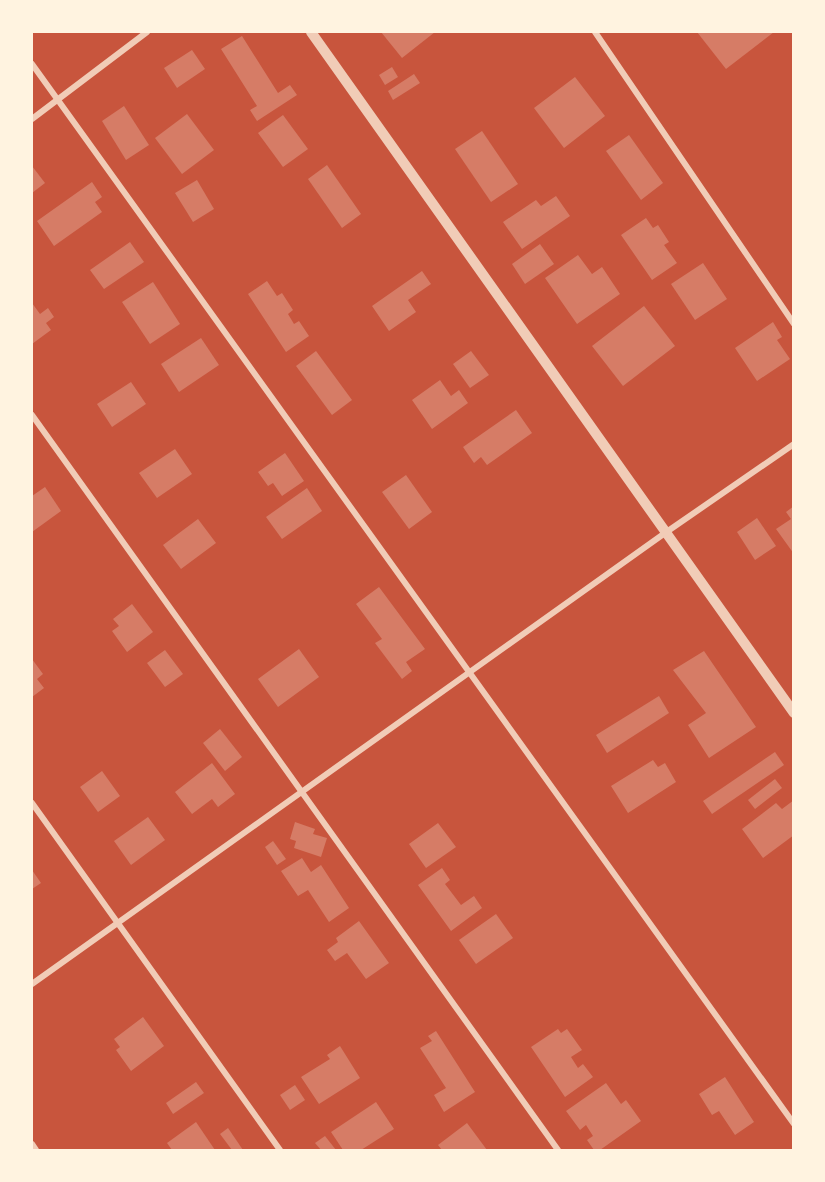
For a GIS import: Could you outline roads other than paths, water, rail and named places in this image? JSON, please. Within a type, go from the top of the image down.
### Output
[{"type":"street","points":[[32,119],[147,32]]},
{"type":"street","points":[[311,32],[794,713]]},
{"type":"street","points":[[595,32],[794,324]]},
{"type":"street","points":[[32,64],[794,1124]]},
{"type":"street","points":[[32,415],[558,1150]]},
{"type":"street","points":[[32,984],[665,533],[794,444]]},
{"type":"street","points":[[32,803],[280,1150]]},
{"type":"street","points":[[32,1144],[36,1150]]}]
